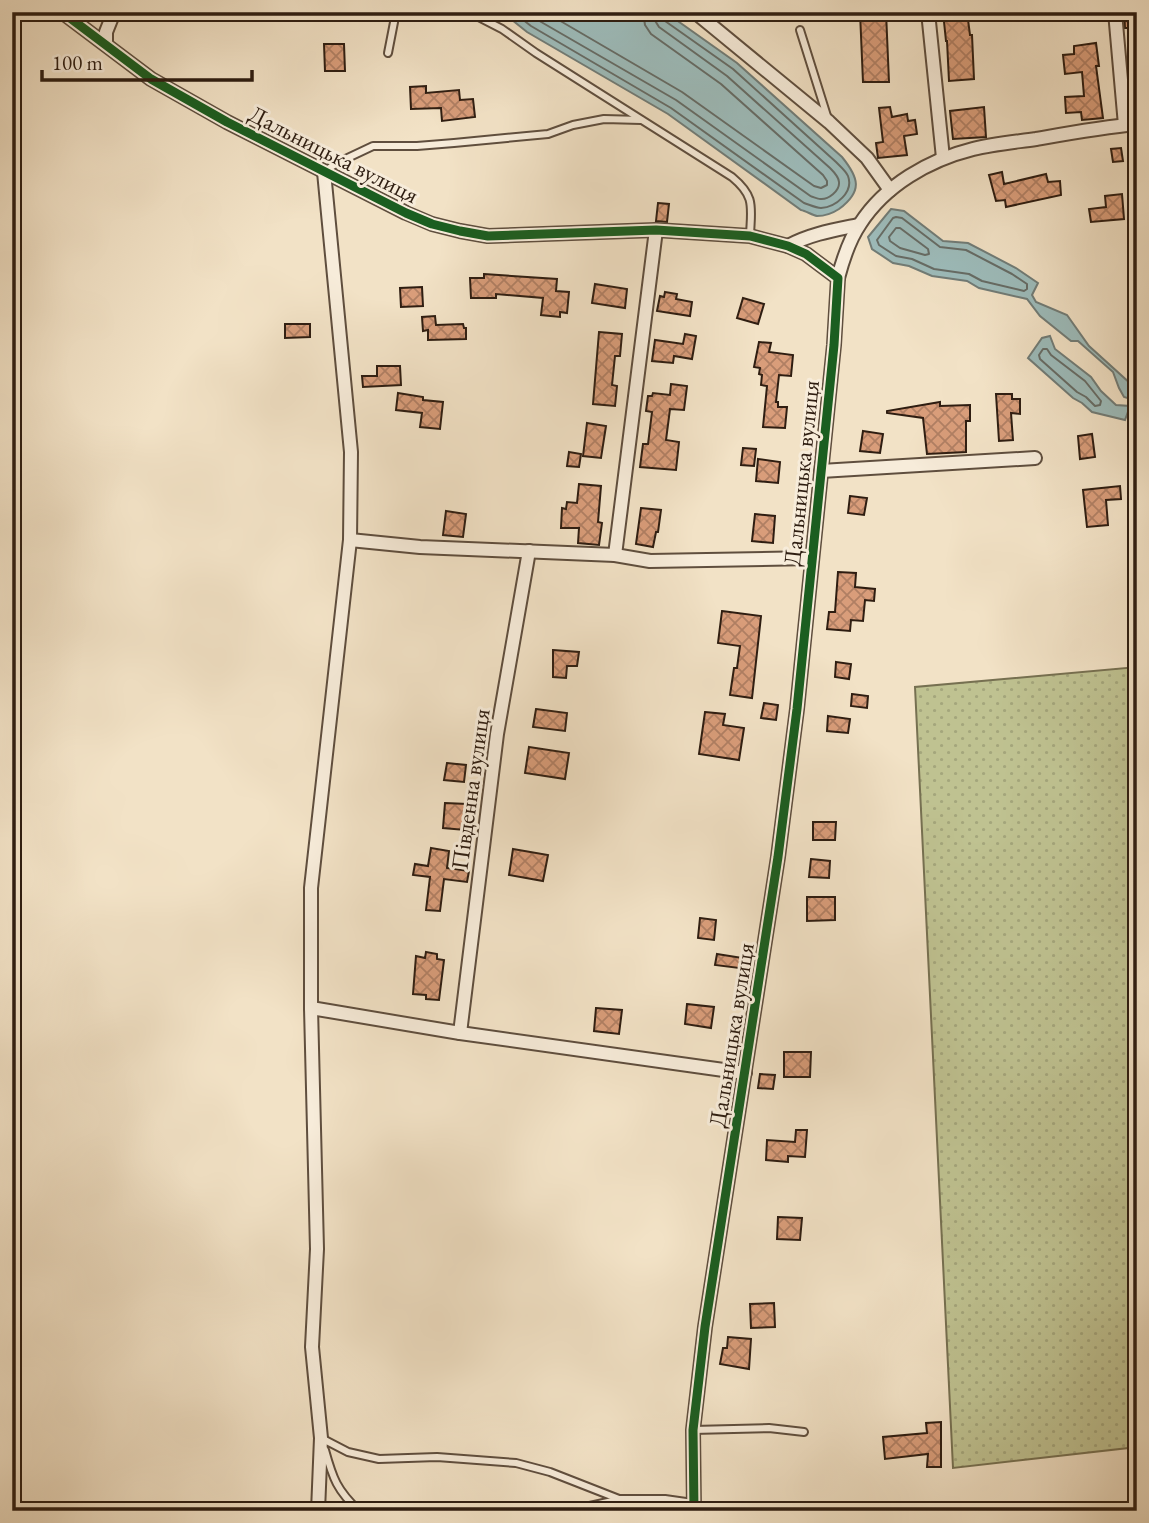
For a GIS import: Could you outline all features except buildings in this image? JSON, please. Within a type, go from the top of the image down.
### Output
[{"type":"street","name":"Дальницька вулиця","points":[[62,12],[151,79],[227,122],[432,224],[488,236],[656,230],[750,236],[788,246],[806,254],[838,278],[834,345],[797,709],[778,858],[705,1327],[692,1430],[694,1507]]},
{"type":"street","points":[[106,44],[106,32],[114,12]]},
{"type":"street","points":[[695,12],[829,122],[867,158],[890,190]]},
{"type":"street","points":[[928,12],[943,158]]},
{"type":"street","points":[[838,278],[845,252],[858,225],[872,206],[890,190],[943,158],[974,148],[1131,124],[1115,12]]},
{"type":"street","points":[[318,1511],[321,1438],[312,1347],[317,1248],[311,888],[350,540],[351,452],[324,172]]},
{"type":"street","points":[[788,246],[816,234],[858,225]]},
{"type":"street","points":[[615,555],[656,230]]},
{"type":"street","points":[[821,471],[1035,458]]},
{"type":"street","name":"Дальницька вулиця","points":[[350,540],[420,547],[615,555],[650,561],[812,558]]},
{"type":"street","name":"Південна вулиця","points":[[460,1033],[497,734],[528,551]]},
{"type":"street","points":[[311,1008],[460,1033],[745,1073]]},
{"type":"lane","points":[[388,53],[396,12]]},
{"type":"lane","points":[[469,12],[502,29],[732,177],[749,195],[750,236]]},
{"type":"lane","points":[[800,30],[829,122]]},
{"type":"lane","points":[[324,172],[373,146],[417,146],[548,134],[573,125],[604,119],[643,120]]},
{"type":"lane","points":[[692,1430],[769,1429],[804,1432]]},
{"type":"lane","points":[[321,1438],[348,1452],[379,1459],[437,1457],[516,1463],[551,1472],[619,1499]]},
{"type":"lane","points":[[321,1438],[333,1477],[343,1496],[359,1511]]},
{"type":"lane","points":[[567,1511],[619,1499],[665,1499],[694,1507]]},
{"type":"green space","points":[[1137,667],[1137,1447],[953,1468],[915,687]]},
{"type":"water","points":[[496,12],[665,12],[737,63],[842,157],[855,178],[852,196],[839,209],[825,215],[817,216],[801,210],[668,114],[527,32],[507,16]]},
{"type":"water","points":[[891,209],[904,211],[943,241],[968,243],[1016,268],[1038,283],[1032,295],[1036,302],[1067,315],[1089,346],[1131,384],[1137,386],[1137,401],[1124,397],[1113,372],[1078,341],[1071,341],[1040,316],[1027,299],[979,288],[967,281],[932,276],[909,266],[893,263],[872,249],[868,237]]},
{"type":"water","points":[[1050,336],[1055,349],[1091,377],[1116,405],[1130,406],[1125,420],[1092,412],[1028,358],[1042,338]]},
{"type":"cycle path","points":[[62,12],[151,79],[227,122],[432,224],[488,236],[656,230],[750,236],[788,246],[806,254],[838,278],[834,345],[797,709],[778,857],[705,1327],[693,1430],[694,1511]]}]
